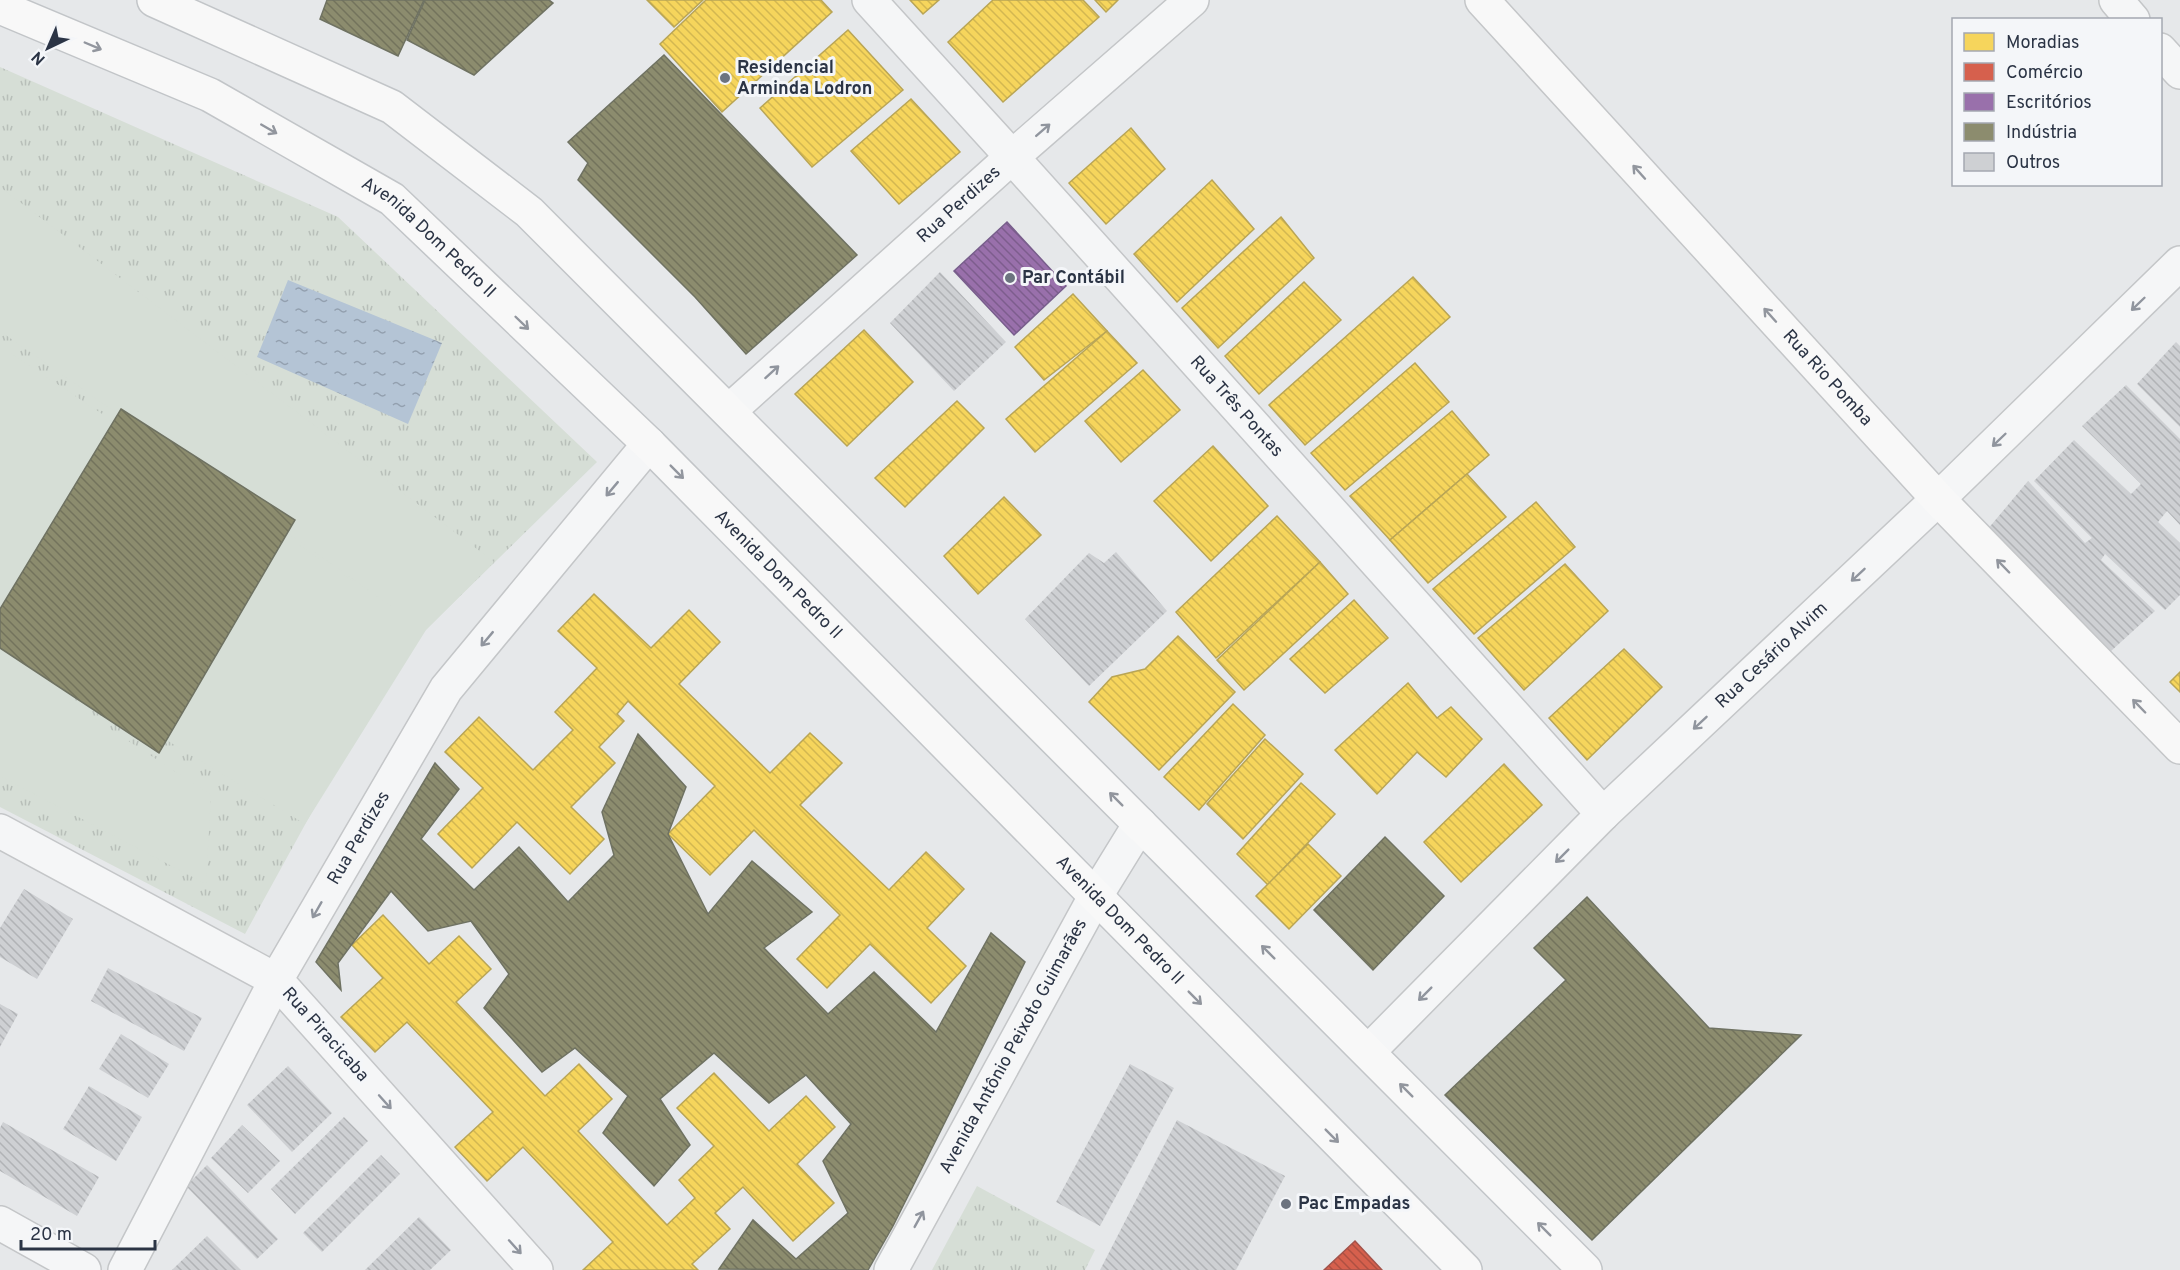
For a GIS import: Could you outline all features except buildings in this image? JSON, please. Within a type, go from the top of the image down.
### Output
[{"type":"main road","points":[[154,0],[392,107],[529,213],[1585,1270]]},
{"type":"main road","name":"Rua Rio Pomba","points":[[1482,0],[1938,499],[2180,747]]},
{"type":"main road","name":"Avenida Dom Pedro II","points":[[0,7],[210,95],[392,200],[649,444],[1465,1270]]},
{"type":"street","name":"Rua Três Pontas","points":[[869,0],[1603,814]]},
{"type":"street","name":"Rua Perdizes","points":[[729,411],[1012,157],[1192,0]]},
{"type":"street","points":[[2116,0],[2131,18]]},
{"type":"street","points":[[2162,52],[2180,72]]},
{"type":"street","name":"Rua Cesário Alvim","points":[[1368,1052],[1603,814],[1938,499],[2180,263]]},
{"type":"street","name":"Rua Perdizes","points":[[125,1270],[276,980],[446,689],[649,444]]},
{"type":"street","name":"Avenida Antônio Peixoto Guimarães","points":[[891,1270],[1095,897],[1140,824]]},
{"type":"street","name":"Rua Piracicaba","points":[[0,831],[276,980],[536,1270]]},
{"type":"street","points":[[0,1223],[84,1270]]},
{"type":"green space","points":[[0,67],[338,217],[597,462],[396,659],[245,934],[0,807]]},
{"type":"green space","points":[[0,187],[494,562],[426,630],[305,824],[0,639],[0,346],[397,610],[0,331]]},
{"type":"green space","points":[[0,657],[211,795],[206,884],[0,776]]},
{"type":"green space","points":[[977,1186],[1095,1250],[1085,1270],[932,1270]]},
{"type":"water","points":[[288,280],[442,343],[408,424],[257,357]]},
{"type":"place","name":"Residencial Arminda Lodron","points":[[725,78]]},
{"type":"place","name":"Par Contábil","points":[[1010,278]]},
{"type":"place","name":"Pac Empadas","points":[[1286,1204]]}]
